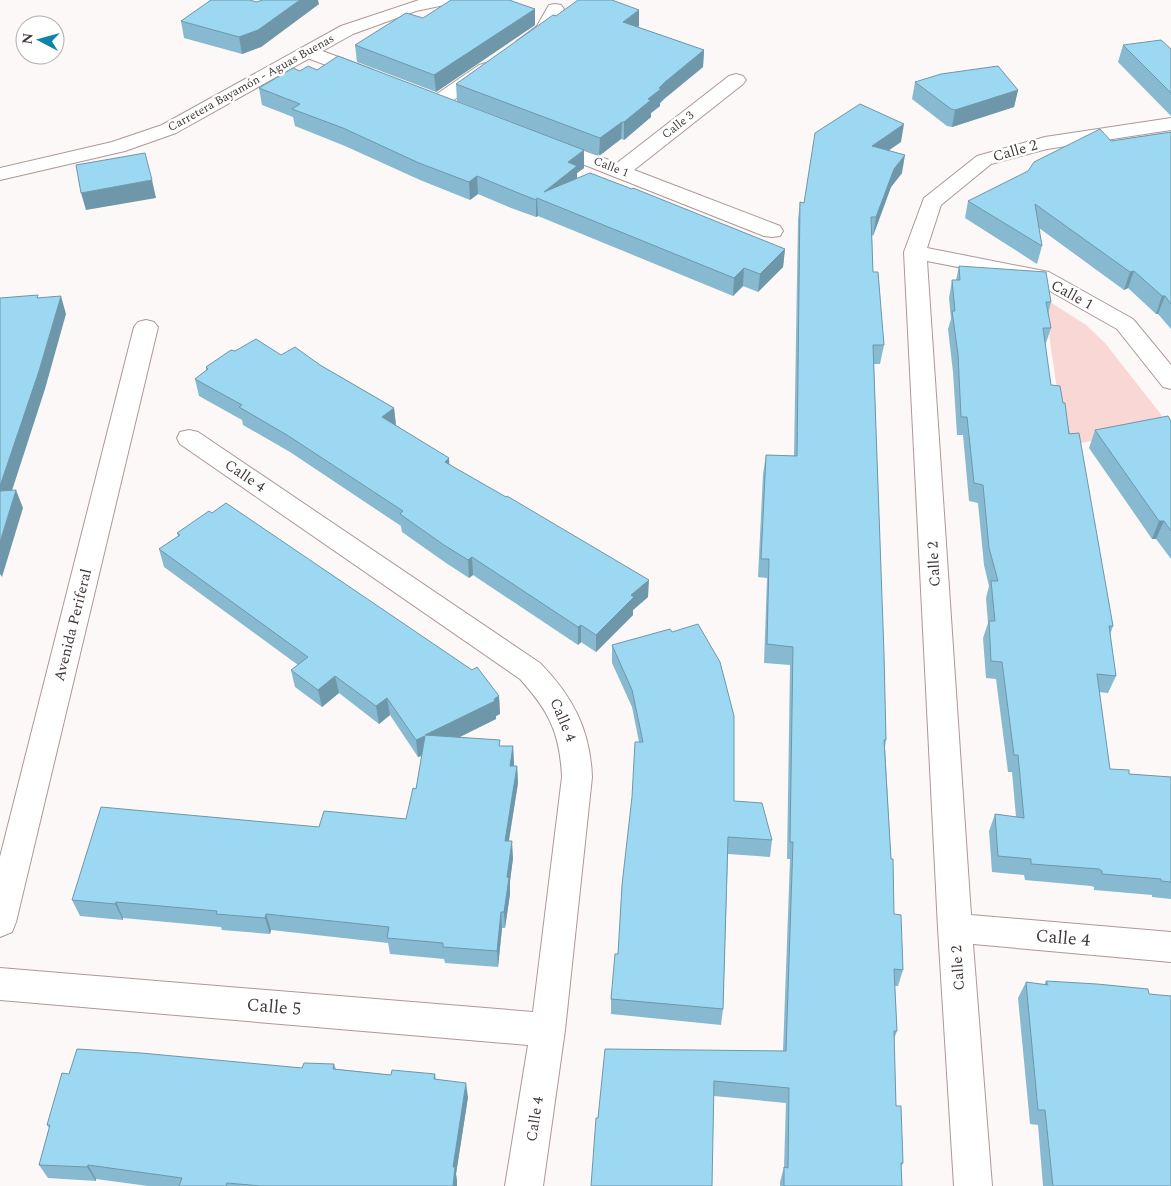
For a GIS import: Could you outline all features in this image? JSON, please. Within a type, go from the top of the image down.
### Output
[{"type":"street","name":"Carretera Bayamón - Aguas Buenas","points":[[0,174],[118,147],[169,128],[347,30],[411,7],[443,0]]},
{"type":"street","points":[[438,102],[544,29],[555,9]]},
{"type":"street","points":[[309,52],[383,80]]},
{"type":"street","name":"Calle 3","points":[[620,171],[736,80]]},
{"type":"street","name":"Calle 2","points":[[973,1186],[955,928],[915,252],[931,202],[984,160],[1045,142],[1171,124]]},
{"type":"street","name":"Calle 1","points":[[529,136],[772,231]]},
{"type":"street","name":"Calle 1","points":[[915,252],[1041,278],[1125,324],[1171,381]]},
{"type":"street","name":"Avenida Periferal","points":[[0,922],[146,327]]},
{"type":"street","name":"Calle 4","points":[[189,438],[530,671],[550,692],[566,721],[577,753],[577,778],[548,1030],[524,1186]]},
{"type":"street","name":"Calle 4","points":[[955,928],[1171,947]]},
{"type":"street","name":"Calle 5","points":[[0,984],[548,1030]]},
{"type":"shaded area","points":[[1044,298],[1086,325],[1105,343],[1170,426],[1065,446]]},
{"type":"building","points":[[211,0],[250,0],[256,2],[263,0],[300,0],[258,30],[239,37],[181,21]]},
{"type":"building","points":[[451,0],[509,0],[535,9],[434,75],[355,45],[406,13],[423,18]]},
{"type":"building","points":[[578,0],[612,0],[639,10],[623,22],[704,50],[665,82],[659,88],[661,89],[648,99],[651,100],[624,122],[600,138],[456,84],[553,15],[556,16]]},
{"type":"building","points":[[1161,40],[1171,49],[1171,93],[1123,45]]},
{"type":"building","points":[[338,56],[584,150],[568,162],[577,166],[544,192],[590,173],[633,188],[785,249],[760,274],[744,268],[734,278],[537,198],[536,200],[477,176],[469,182],[419,163],[343,128],[292,109],[300,104],[259,88],[293,68],[300,71],[308,66],[317,70]]},
{"type":"building","points":[[998,66],[1018,90],[955,110],[915,82],[941,74]]},
{"type":"building","points":[[860,104],[904,124],[872,146],[905,155],[894,169],[876,217],[871,217],[873,272],[878,272],[884,345],[873,345],[884,654],[886,740],[884,740],[891,859],[893,859],[894,914],[901,915],[903,970],[894,969],[897,1031],[894,1031],[896,1106],[901,1106],[902,1186],[784,1186],[784,1167],[788,1168],[789,1088],[714,1081],[712,1186],[591,1186],[596,1118],[598,1118],[605,1049],[786,1051],[793,842],[790,842],[793,647],[767,644],[769,559],[761,559],[766,455],[797,456],[800,202],[804,203],[815,133]]},
{"type":"building","points":[[1100,129],[1111,141],[1171,132],[1171,304],[1165,296],[1162,296],[1134,271],[1130,272],[1035,204],[1042,246],[968,201],[1028,171],[1034,162]]},
{"type":"building","points":[[145,153],[152,180],[81,193],[76,165]]},
{"type":"building","points":[[959,266],[1046,272],[1051,302],[1046,302],[1051,328],[1043,328],[1051,385],[1060,386],[1063,403],[1065,403],[1069,434],[1079,433],[1113,626],[1109,626],[1116,676],[1097,674],[1110,769],[1129,770],[1129,774],[1171,777],[1171,882],[1161,881],[1161,879],[1102,874],[1102,871],[1099,869],[1031,864],[1031,859],[998,856],[995,814],[1024,818],[1018,755],[1014,755],[1002,662],[991,661],[989,621],[995,621],[991,581],[998,581],[989,548],[983,485],[974,483],[967,417],[961,417],[958,354],[952,311],[955,311],[952,280],[960,280]]},
{"type":"building","points":[[38,295],[37,298],[61,296],[39,371],[0,486],[0,298]]},
{"type":"building","points":[[256,339],[281,355],[295,347],[320,365],[394,408],[382,417],[449,458],[445,462],[507,496],[649,580],[631,595],[634,597],[596,635],[581,625],[578,627],[472,557],[468,560],[400,514],[403,511],[287,435],[239,407],[242,405],[195,379],[208,369],[206,367],[231,350],[235,351]]},
{"type":"building","points":[[1168,416],[1171,421],[1171,531],[1164,521],[1159,521],[1095,430]]},
{"type":"building","points":[[16,490],[0,542],[0,491]]},
{"type":"building","points":[[226,503],[472,670],[477,667],[499,696],[494,699],[495,701],[425,735],[500,740],[499,746],[513,746],[510,766],[517,766],[505,841],[512,841],[507,877],[509,878],[504,912],[501,912],[497,951],[443,947],[443,943],[387,938],[389,927],[266,914],[265,918],[216,914],[217,911],[72,900],[101,807],[319,827],[324,811],[406,819],[413,788],[416,789],[425,736],[416,740],[387,698],[376,706],[335,676],[318,690],[291,670],[308,657],[159,549],[180,535],[177,533],[209,511],[212,513]]},
{"type":"building","points":[[698,624],[720,662],[734,716],[734,801],[762,803],[772,840],[728,837],[723,1009],[611,999],[615,954],[618,954],[622,885],[632,797],[635,742],[643,742],[632,690],[612,645],[670,629],[672,632]]},
{"type":"building","points":[[1046,981],[1148,989],[1149,994],[1171,996],[1171,1186],[1053,1186],[1045,1110],[1038,1110],[1026,982],[1048,985]]},
{"type":"building","points":[[77,1049],[302,1068],[304,1063],[334,1064],[333,1069],[391,1075],[392,1070],[435,1074],[434,1079],[466,1083],[453,1167],[455,1167],[453,1186],[261,1186],[227,1183],[226,1186],[179,1186],[182,1178],[88,1165],[87,1167],[39,1165],[50,1125],[47,1125],[62,1073],[69,1074]]}]
